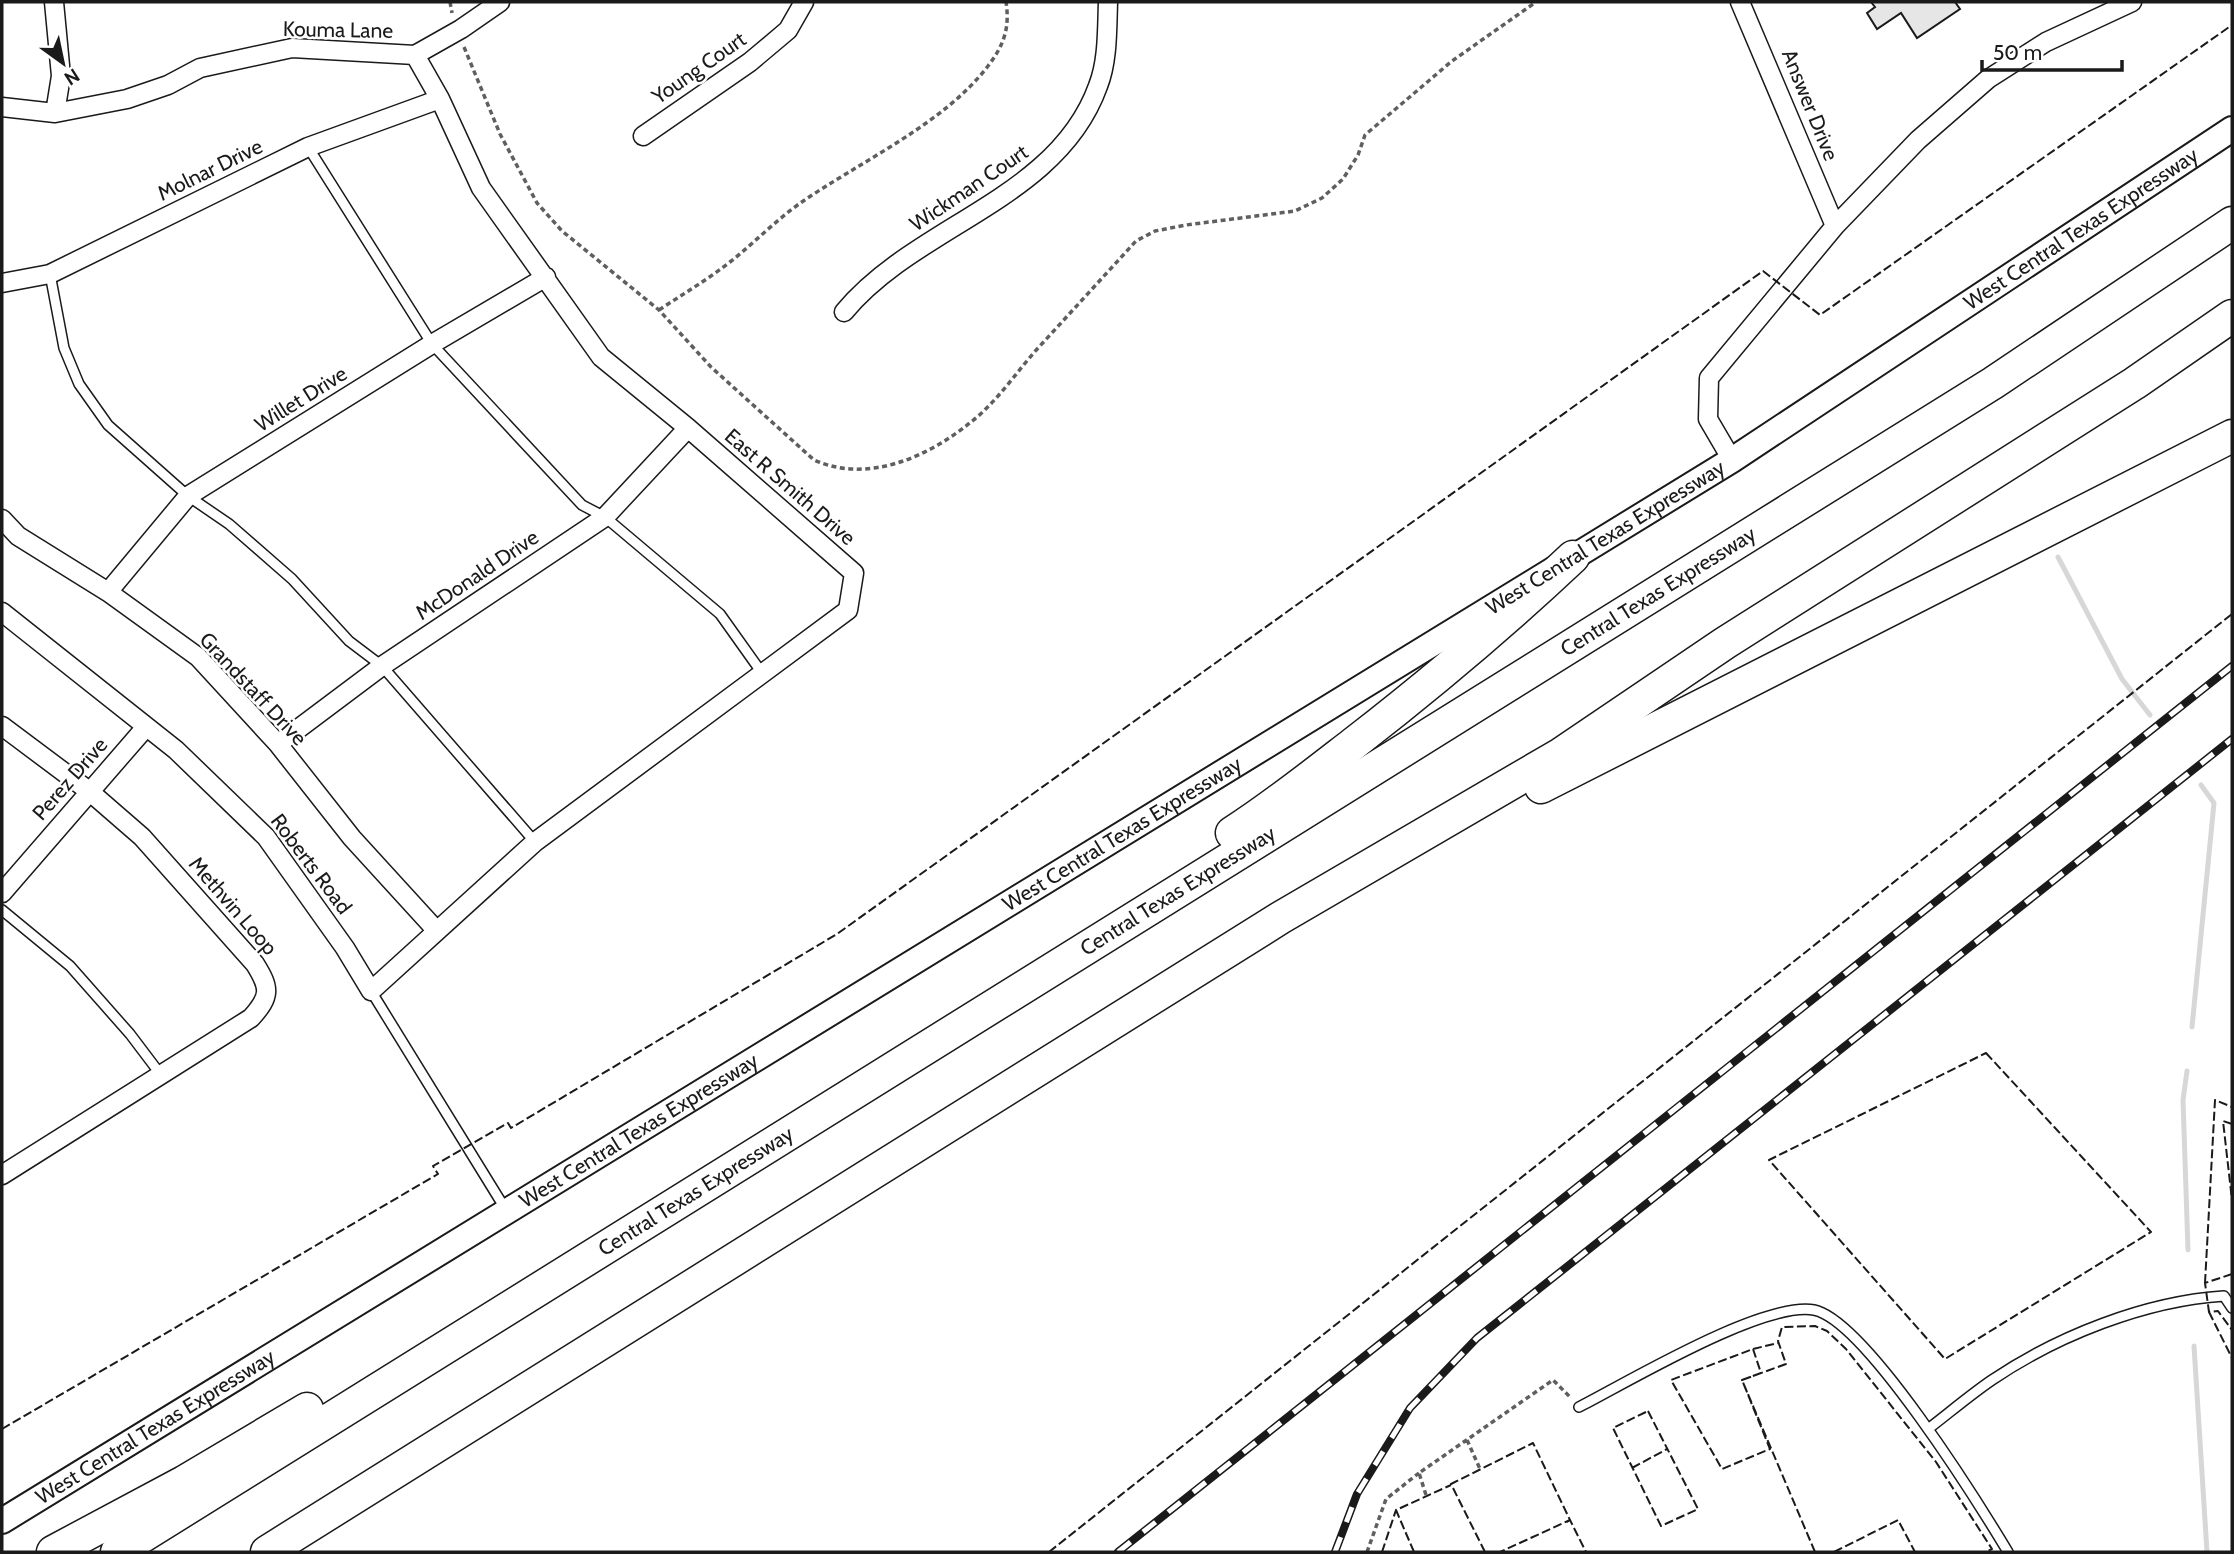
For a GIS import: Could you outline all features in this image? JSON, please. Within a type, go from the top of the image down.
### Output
[{"type":"highway","name":"Central Texas Expressway","points":[[117,1552],[1993,383],[2232,223]]},
{"type":"highway","points":[[267,1552],[1280,918],[1561,754],[1725,643],[2135,383],[2232,316]]},
{"type":"highway","points":[[1280,918],[1374,878],[1513,802],[2232,436]]},
{"type":"highway","points":[[962,1025],[1045,951],[1267,810],[1419,693],[1519,607],[1573,556]]},
{"type":"highway","points":[[53,1552],[184,1482],[326,1398],[434,1355]]},
{"type":"main road","name":"West Central Texas Expressway","points":[[2,1521],[1732,460],[2232,129]]},
{"type":"street","points":[[54,2],[61,76],[55,113]]},
{"type":"street","name":"Kouma Lane","points":[[2,107],[55,113],[127,99],[169,85],[200,68],[292,48],[415,55],[500,2]]},
{"type":"street","name":"Young Court","points":[[643,135],[750,62],[788,30],[804,2]]},
{"type":"street","name":"Wickman Court","points":[[844,312],[860,293],[907,256],[1043,167],[1079,128],[1099,84],[1108,2]]},
{"type":"street","name":"Answer Drive","points":[[1740,2],[1835,226]]},
{"type":"street","points":[[1732,460],[1708,419],[1709,378],[1835,226],[1918,140],[1988,79],[2046,42],[2132,2]]},
{"type":"street","name":"East R Smith Drive","points":[[371,991],[535,842],[848,610],[854,573],[601,356],[481,188],[440,99],[415,55]]},
{"type":"street","name":"Molnar Drive","points":[[2,283],[50,274],[308,148],[440,99]]},
{"type":"street","name":"Willet Drive","points":[[108,592],[188,496],[432,344],[546,277]]},
{"type":"street","name":"McDonald Drive","points":[[278,744],[382,666],[605,517],[688,428]]},
{"type":"street","name":"Grandstaff Drive","points":[[2,519],[18,536],[108,592],[198,657],[278,744],[352,838],[436,930]]},
{"type":"street","name":"Roberts Road","points":[[2,612],[176,750],[266,837],[345,948],[371,991]]},
{"type":"street","name":"Methvin Loop","points":[[2,726],[89,791],[142,837],[255,964],[267,983],[265,1003],[251,1018],[2,1175]]},
{"type":"street","name":"Perez Drive","points":[[2,893],[146,727]]},
{"type":"lane","points":[[308,148],[432,344],[582,505],[605,517],[720,614],[762,673]]},
{"type":"lane","points":[[50,274],[64,348],[79,384],[108,425],[188,496],[229,524],[292,579],[349,641],[382,666],[535,842]]},
{"type":"lane","points":[[2,910],[70,966],[130,1034],[161,1075]]},
{"type":"lane","name":"Roberts Road","points":[[371,991],[507,1211]]},
{"type":"lane","points":[[1928,1429],[1993,1379],[2068,1339],[2118,1320],[2207,1297],[2224,1296],[2232,1308]]},
{"type":"lane","points":[[1579,1407],[1733,1329],[1778,1314],[1812,1310],[1831,1317],[1871,1357],[1928,1429],[2008,1552]]},
{"type":"path","points":[[450,2],[457,31],[500,134],[537,203],[562,231],[659,310],[711,367],[814,460],[832,468],[857,469],[903,462],[934,449],[973,421],[1136,241],[1155,231],[1186,225],[1295,211],[1322,198],[1343,179],[1358,155],[1365,135],[1452,61],[1536,2]]},
{"type":"path","points":[[659,310],[731,261],[763,231],[800,203],[927,120],[963,92],[987,67],[1004,40],[1009,21],[1006,2]]},
{"type":"path","points":[[1367,1552],[1386,1500],[1419,1473],[1553,1380],[1579,1407]]},
{"type":"path","points":[[1467,1440],[1479,1469]]},
{"type":"path","points":[[1419,1473],[1426,1495]]},
{"type":"building","points":[[1871,2],[1955,2],[1960,9],[1917,38],[1901,13],[1877,29],[1867,13],[1875,7]]},
{"type":"waterway","points":[[2058,557],[2122,679],[2150,715]]},
{"type":"waterway","points":[[2192,1027],[2214,803],[2201,785]]},
{"type":"waterway","points":[[2187,1071],[2183,1100],[2188,1250]]},
{"type":"waterway","points":[[2194,1346],[2207,1552]]},
{"type":"railway","points":[[1118,1552],[2232,666]]},
{"type":"railway","points":[[1335,1552],[1357,1494],[1410,1408],[1477,1338],[2232,739]]},
{"type":"fence","points":[[2,1429],[438,1174],[433,1166],[508,1123],[511,1128],[837,934],[1763,271],[1820,315],[2232,25]]},
{"type":"fence","points":[[1049,1552],[2232,614]]},
{"type":"fence","points":[[1986,1053],[2151,1232],[1945,1359],[1769,1160],[1986,1053]]},
{"type":"fence","points":[[2205,1283],[2215,1100],[2232,1107]]},
{"type":"fence","points":[[2232,1124],[2223,1121],[2232,1200]]},
{"type":"fence","points":[[2232,1274],[2205,1283],[2209,1312],[2218,1311],[2232,1330]]},
{"type":"fence","points":[[2209,1312],[2232,1358]]},
{"type":"fence","points":[[1815,1552],[1742,1380],[1786,1364],[1778,1341],[1782,1327],[1815,1326],[1827,1331],[1846,1349],[1936,1462],[1992,1549],[1986,1552]]},
{"type":"fence","points":[[1753,1349],[1778,1343]]},
{"type":"fence","points":[[1753,1349],[1761,1373],[1742,1380],[1770,1449],[1722,1469],[1671,1380],[1753,1349]]},
{"type":"fence","points":[[1648,1411],[1698,1509],[1661,1526],[1613,1428],[1648,1411]]},
{"type":"fence","points":[[1485,1552],[1451,1484],[1533,1443],[1570,1520],[1500,1552]]},
{"type":"fence","points":[[1632,1468],[1667,1449]]},
{"type":"fence","points":[[1414,1552],[1396,1510],[1451,1485]]},
{"type":"fence","points":[[1382,1552],[1396,1510]]},
{"type":"fence","points":[[1567,1522],[1570,1520],[1586,1552]]},
{"type":"fence","points":[[1834,1552],[1898,1520],[1915,1552]]}]
